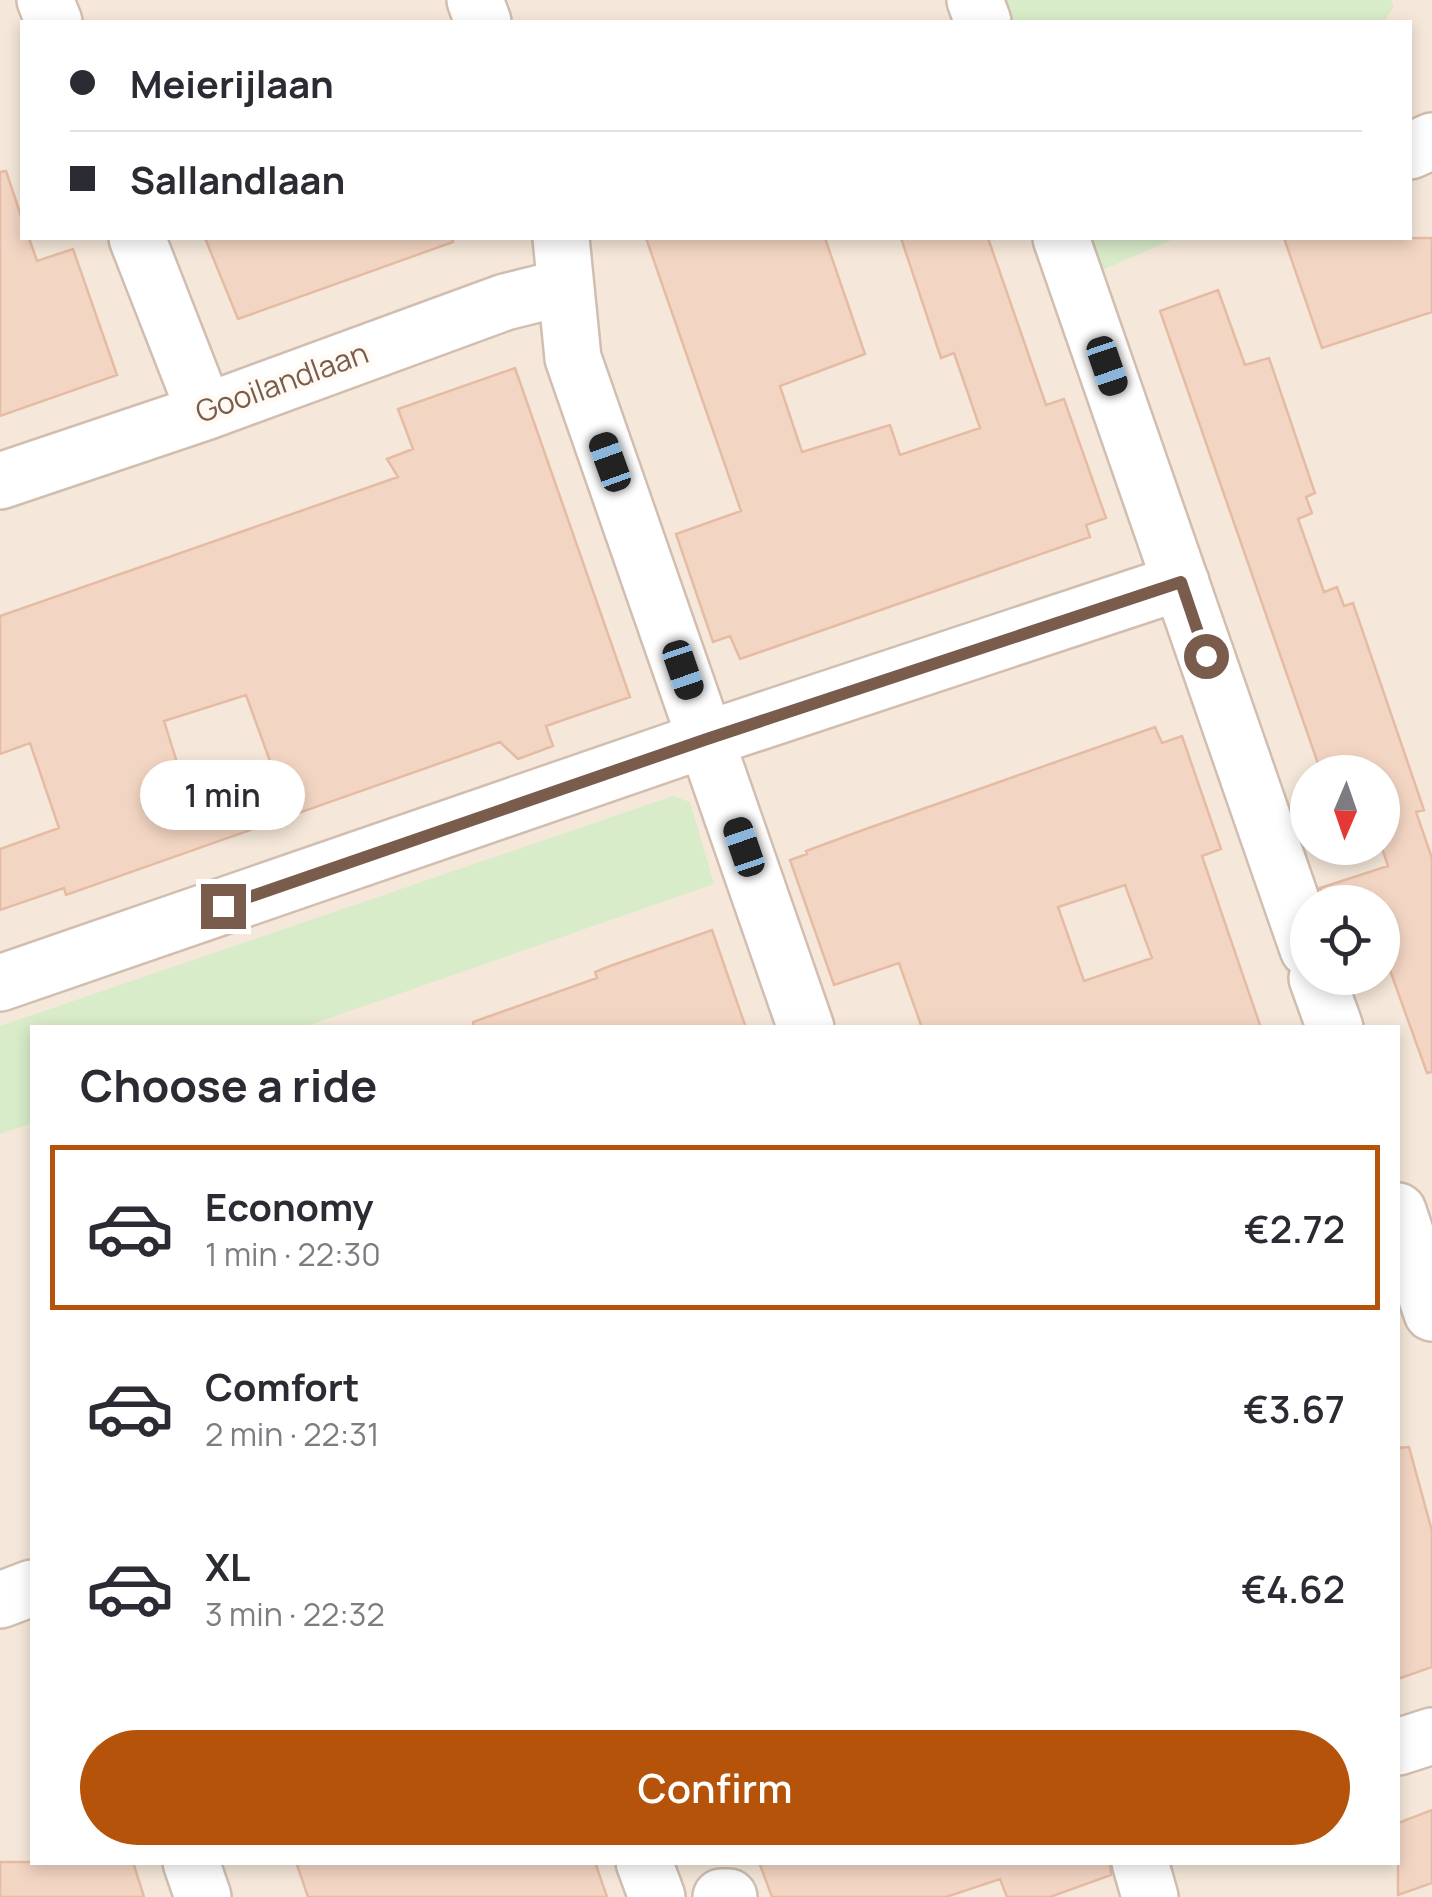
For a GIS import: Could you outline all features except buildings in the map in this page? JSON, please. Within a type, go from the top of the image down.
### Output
[{"type":"street","points":[[138,240],[205,412]]},
{"type":"street","points":[[1063,240],[1101,287],[1181,582],[1290,897]]},
{"type":"street","points":[[563,262],[573,358],[805,1025]]},
{"type":"street","name":"Gooilandlaan","points":[[0,481],[205,412],[505,302],[563,262]]},
{"type":"street","points":[[0,983],[707,739],[1181,582]]},
{"type":"street","points":[[1323,995],[1333,1025]]},
{"type":"street","points":[[1400,1217],[1432,1314]]},
{"type":"street","points":[[0,1600],[30,1589]]},
{"type":"street","points":[[1400,1746],[1432,1736]]},
{"type":"street","points":[[191,1865],[203,1897]]},
{"type":"street","points":[[645,1865],[656,1897]]},
{"type":"street","points":[[1141,1865],[1150,1897]]},
{"type":"shaded area","points":[[0,0],[1432,0],[1432,1897],[0,1897]]},
{"type":"green space","points":[[996,0],[1391,0],[1394,6],[1385,20],[1003,20]]},
{"type":"green space","points":[[1085,240],[1171,240],[1098,272]]},
{"type":"green space","points":[[673,796],[690,802],[714,884],[310,1025],[30,1025],[30,1124],[0,1134],[0,1026]]},
{"type":"route","points":[[223,906],[707,739],[1181,582],[1206,656]]}]
